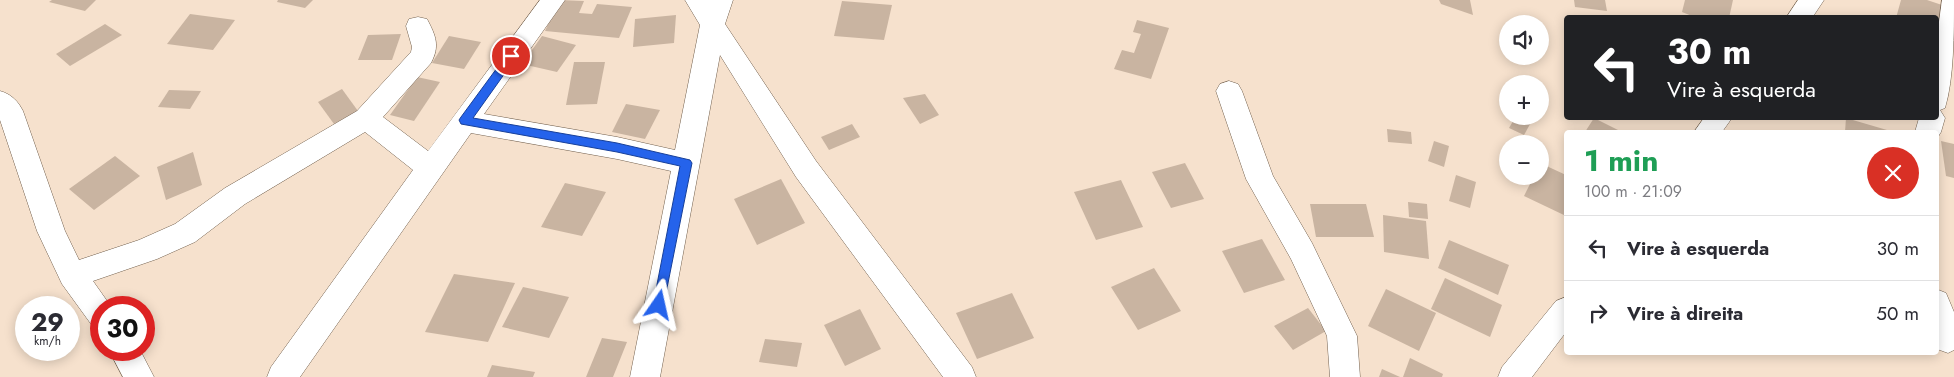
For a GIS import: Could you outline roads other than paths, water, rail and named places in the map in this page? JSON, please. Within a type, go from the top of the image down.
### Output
[{"type":"street","points":[[282,377],[430,168],[553,0]]},
{"type":"street","points":[[697,0],[717,12],[806,169],[961,377]]},
{"type":"street","points":[[1800,15],[1812,0]]},
{"type":"street","points":[[1939,88],[1950,38],[1954,0]]},
{"type":"street","points":[[645,377],[717,12]]},
{"type":"street","points":[[72,275],[147,250],[178,236],[235,196],[366,118],[422,56],[425,47],[418,26]]},
{"type":"street","points":[[1229,91],[1260,179],[1302,252],[1342,336],[1345,377]]},
{"type":"street","points":[[0,101],[10,111],[51,231],[72,275],[90,299]]},
{"type":"street","points":[[366,118],[430,168]]},
{"type":"street","points":[[465,120],[617,148],[686,163]]},
{"type":"street","points":[[1709,130],[1717,120]]},
{"type":"street","points":[[1939,311],[1948,339]]},
{"type":"street","points":[[1513,377],[1564,313]]},
{"type":"street","points":[[130,361],[139,377]]}]
